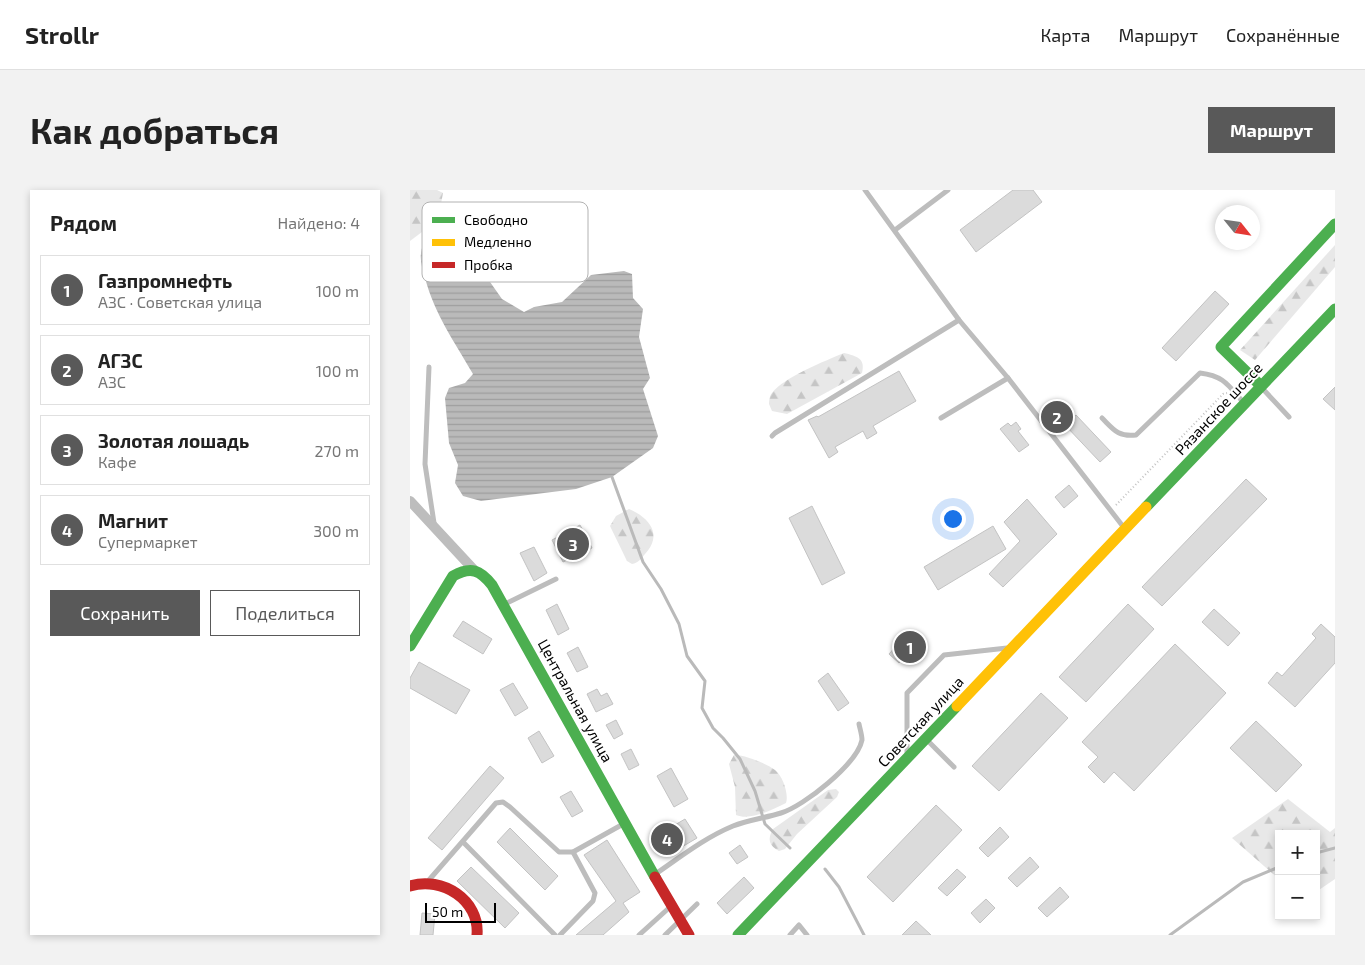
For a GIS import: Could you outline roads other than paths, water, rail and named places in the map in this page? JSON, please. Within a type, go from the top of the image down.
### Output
[{"type":"main road","points":[[1261,386],[1221,347],[1335,224]]},
{"type":"main road","name":"Рязанское шоссе","points":[[1126,529],[1335,309]]},
{"type":"main road","name":"Советская улица","points":[[738,935],[1126,529]]},
{"type":"main road","points":[[410,646],[453,576],[462,571],[474,570]]},
{"type":"main road","name":"Центральная улица","points":[[474,570],[484,575],[503,605],[671,907],[689,935]]},
{"type":"main road","points":[[410,886],[426,883],[448,888],[474,911],[478,924],[477,935]]},
{"type":"street","name":"Центральная улица","points":[[410,500],[474,570]]},
{"type":"lane","points":[[865,190],[959,320],[1008,378],[1126,529]]},
{"type":"lane","points":[[895,230],[948,190]]},
{"type":"lane","points":[[772,436],[959,320]]},
{"type":"lane","points":[[429,367],[425,464],[435,528]]},
{"type":"lane","points":[[1102,418],[1118,433],[1125,436],[1136,435],[1200,373],[1214,374],[1222,379],[1245,404]]},
{"type":"lane","points":[[941,418],[1008,378]]},
{"type":"lane","points":[[1261,386],[1289,418]]},
{"type":"lane","points":[[503,605],[556,579]]},
{"type":"lane","points":[[907,760],[907,693],[944,655],[1012,647]]},
{"type":"lane","points":[[654,875],[690,850],[726,830],[747,822],[782,813],[809,797],[849,763],[862,739],[860,724]]},
{"type":"lane","points":[[926,740],[954,768]]},
{"type":"lane","points":[[426,883],[496,803],[503,802],[510,807],[559,852],[573,852],[625,823]]},
{"type":"lane","points":[[463,842],[555,935]]},
{"type":"lane","points":[[560,935],[593,901],[595,893],[573,852]]},
{"type":"lane","points":[[664,935],[697,904]]},
{"type":"lane","points":[[639,935],[671,907]]},
{"type":"lane","points":[[790,935],[799,925],[807,935]]},
{"type":"waterway","points":[[612,477],[643,562],[661,589],[679,624],[687,656],[705,681],[702,708],[713,728],[740,759],[755,791],[765,824],[790,848]]},
{"type":"waterway","points":[[1320,852],[1335,848]]},
{"type":"waterway","points":[[825,869],[839,887],[864,935]]},
{"type":"waterway","points":[[1170,935],[1243,882],[1275,869]]},
{"type":"place","name":"АГЗС","points":[[1057,417]]},
{"type":"place","name":"Золотая лошадь","points":[[573,544]]},
{"type":"place","name":"Газпромнефть","points":[[910,647]]},
{"type":"place","name":"Магнит","points":[[667,839]]}]
